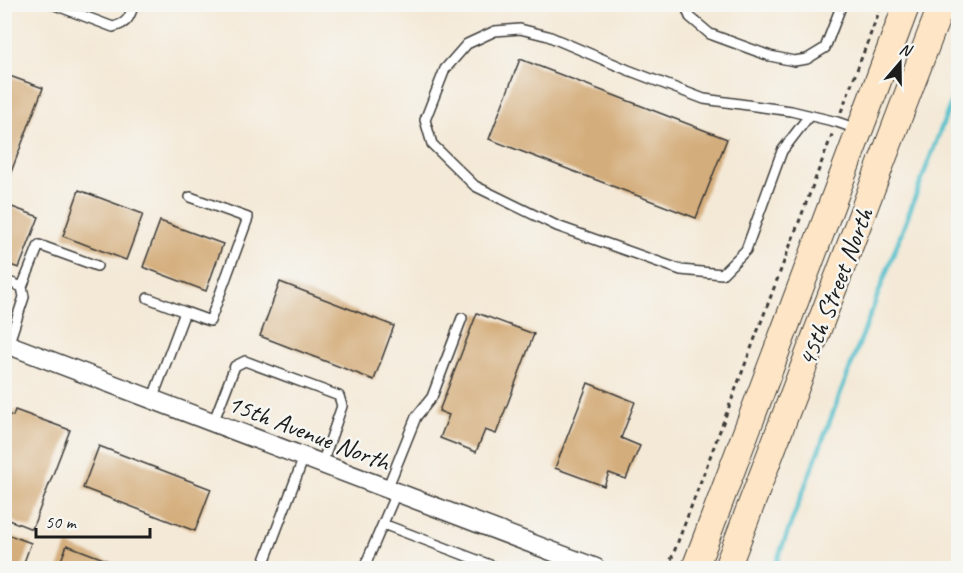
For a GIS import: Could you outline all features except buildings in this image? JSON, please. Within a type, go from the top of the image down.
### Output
[{"type":"main road","name":"45th Street North","points":[[695,568],[848,126],[907,4]]},
{"type":"main road","name":"45th Street North","points":[[727,568],[942,4]]},
{"type":"street","name":"15th Avenue North","points":[[6,344],[304,457],[577,565],[596,568]]},
{"type":"lane","points":[[52,4],[113,27],[123,25],[129,18],[134,4]]},
{"type":"lane","points":[[685,4],[690,17],[710,33],[770,56],[794,61],[807,59],[825,48],[842,4]]},
{"type":"lane","points":[[809,116],[782,151],[746,250],[722,274],[681,270],[557,226],[475,186],[432,144],[425,120],[445,69],[466,44],[495,31],[520,28],[548,36],[704,99],[791,111],[848,126]]},
{"type":"lane","points":[[148,298],[210,321],[248,218],[190,196]]},
{"type":"lane","points":[[6,344],[24,297],[22,287],[39,245],[97,266]]},
{"type":"lane","points":[[4,280],[22,287]]},
{"type":"lane","points":[[152,400],[185,312]]},
{"type":"lane","points":[[364,568],[383,524],[391,491],[416,417],[432,397],[462,318]]},
{"type":"lane","points":[[213,423],[235,366],[245,361],[339,396],[342,406],[322,464]]},
{"type":"lane","points":[[262,568],[304,457]]},
{"type":"lane","points":[[383,524],[498,568]]},
{"type":"path","points":[[668,568],[848,126],[882,4]]},
{"type":"waterway","points":[[774,568],[958,84]]}]
